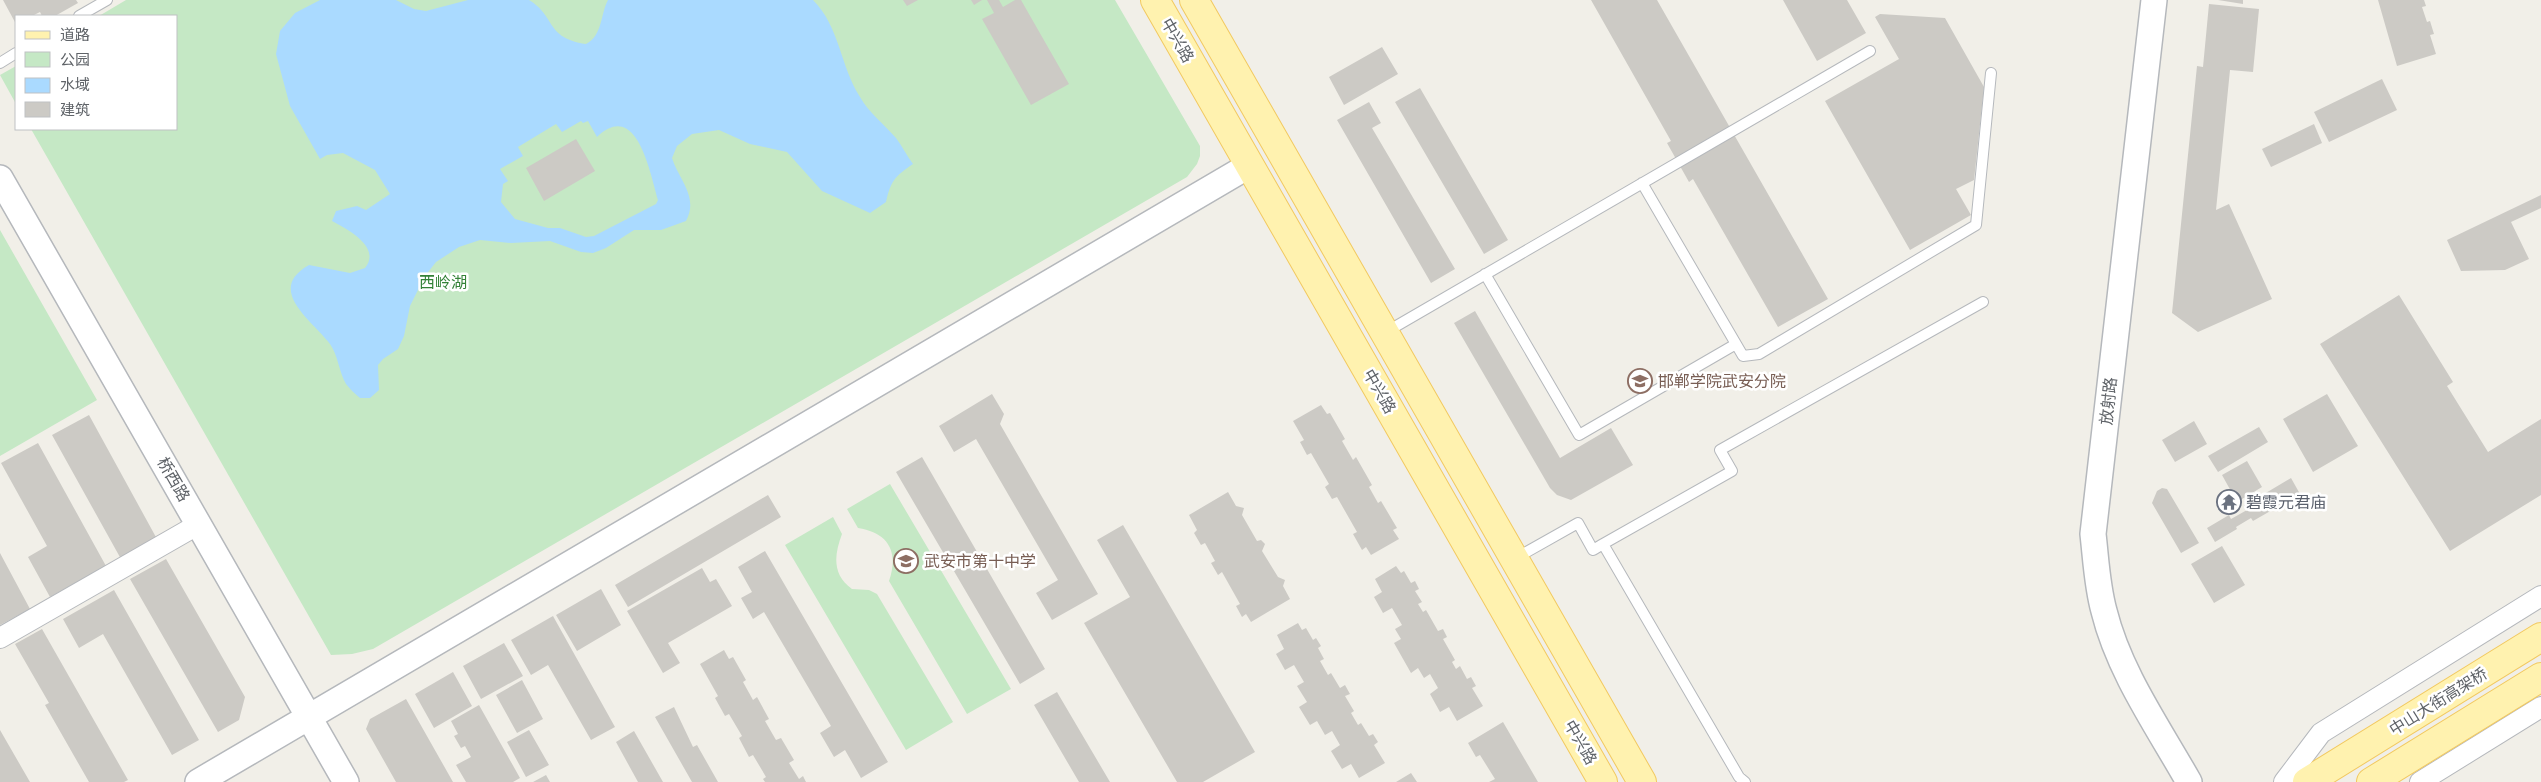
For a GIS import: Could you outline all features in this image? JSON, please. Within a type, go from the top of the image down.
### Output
[{"type":"main road","name":"中兴路","points":[[1155,0],[1603,782]]},
{"type":"main road","name":"中兴路","points":[[1194,0],[1642,782]]},
{"type":"main road","name":"中山大街高架桥","points":[[2307,782],[2541,637]]},
{"type":"main road","name":"中山大街高架桥","points":[[2371,782],[2541,677]]},
{"type":"street","name":"放射路","points":[[2154,0],[2094,534],[2097,576],[2114,646],[2127,674],[2189,782]]},
{"type":"street","points":[[198,782],[1250,165]]},
{"type":"street","name":"桥西路","points":[[0,178],[346,782]]},
{"type":"street","points":[[0,638],[199,524]]},
{"type":"street","points":[[2284,782],[2321,733],[2541,596]]},
{"type":"street","points":[[2420,782],[2541,707]]},
{"type":"lane","points":[[81,15],[107,0]]},
{"type":"lane","points":[[1385,332],[1870,51]]},
{"type":"lane","points":[[0,62],[15,54]]},
{"type":"lane","points":[[1642,183],[1743,356],[1759,354],[1976,225],[1991,73]]},
{"type":"lane","points":[[1485,274],[1579,435],[1736,344]]},
{"type":"lane","points":[[1515,559],[1578,523],[1593,550],[1732,471],[1720,450],[1983,302]]},
{"type":"lane","points":[[1603,544],[1739,777],[1745,782]]},
{"type":"green space","name":"西岭湖","points":[[126,0],[1115,0],[1200,146],[1200,156],[1197,164],[1187,177],[373,649],[352,654],[331,655],[32,130],[178,130],[178,15],[101,15]]},
{"type":"green space","points":[[15,67],[15,102],[0,75]]},
{"type":"green space","points":[[0,230],[97,400],[0,456]]},
{"type":"green space","points":[[890,484],[1011,689],[967,714],[889,581],[893,561],[889,546],[877,534],[858,528],[847,509]]},
{"type":"green space","points":[[833,517],[842,534],[836,557],[836,564],[841,577],[852,589],[869,590],[877,594],[953,722],[906,750],[785,545]]},
{"type":"water","points":[[320,0],[396,0],[414,9],[426,11],[468,0],[529,0],[538,6],[557,32],[573,41],[586,44],[598,30],[608,0],[813,0],[829,22],[848,73],[860,97],[872,113],[896,138],[913,164],[901,172],[894,180],[886,202],[870,213],[822,191],[787,152],[750,144],[719,130],[692,134],[677,146],[672,158],[689,196],[690,204],[686,221],[661,230],[634,230],[606,248],[593,253],[581,252],[550,241],[511,243],[480,240],[459,247],[436,262],[425,276],[410,306],[404,336],[398,349],[383,359],[378,365],[379,390],[370,398],[360,398],[346,384],[330,344],[296,305],[291,285],[297,275],[309,265],[350,273],[365,268],[369,260],[366,246],[354,234],[332,221],[336,211],[357,206],[366,210],[390,194],[375,170],[343,153],[327,155],[320,159],[290,106],[276,54],[280,31],[295,13]],"holes":[[[581,121],[583,123],[588,121],[597,137],[611,128],[622,127],[632,133],[640,144],[646,158],[658,200],[656,204],[594,236],[586,237],[560,228],[548,228],[515,219],[501,202],[503,184],[508,181],[500,169],[523,156],[518,147],[556,124],[562,132]]]},
{"type":"building","points":[[3,0],[76,0],[78,3],[57,15],[42,15],[40,12],[34,15],[15,15],[15,22]]},
{"type":"building","points":[[903,0],[918,0],[907,6]]},
{"type":"building","points":[[971,0],[982,0],[974,5]]},
{"type":"building","points":[[987,0],[999,0],[1003,7],[1015,0],[1021,0],[1069,84],[1031,105],[982,19],[994,13]]},
{"type":"building","points":[[1591,0],[1657,0],[1828,299],[1778,327],[1693,179],[1689,182],[1667,143],[1671,141]]},
{"type":"building","points":[[1783,0],[1847,0],[1866,33],[1817,61]]},
{"type":"building","points":[[2218,0],[2243,0],[2243,4]]},
{"type":"building","points":[[2378,0],[2424,0],[2426,6],[2422,7],[2427,22],[2430,21],[2434,34],[2430,35],[2436,54],[2397,66]]},
{"type":"building","points":[[2209,4],[2259,9],[2253,72],[2230,70],[2216,210],[2229,204],[2272,299],[2198,332],[2172,313],[2197,66],[2203,67]]},
{"type":"building","points":[[1880,14],[1945,18],[1984,87],[1974,180],[1956,189],[1971,215],[1910,250],[1825,101],[1899,59],[1875,17]]},
{"type":"building","points":[[1382,47],[1398,74],[1344,105],[1329,77]]},
{"type":"building","points":[[2382,79],[2397,110],[2329,142],[2314,112]]},
{"type":"building","points":[[1420,88],[1508,240],[1484,254],[1395,102]]},
{"type":"building","points":[[1369,102],[1381,123],[1372,128],[1455,269],[1431,283],[1337,120]]},
{"type":"building","points":[[2314,124],[2322,143],[2271,167],[2262,149]]},
{"type":"building","points":[[576,139],[595,171],[544,201],[526,168]]},
{"type":"building","points":[[2541,195],[2541,208],[2511,222],[2529,259],[2505,270],[2461,271],[2447,240]]},
{"type":"building","points":[[2399,295],[2453,382],[2447,386],[2488,452],[2541,419],[2541,495],[2450,551],[2320,344]]},
{"type":"building","points":[[1475,311],[1560,458],[1611,428],[1633,465],[1571,500],[1557,495],[1550,488],[1454,323]]},
{"type":"building","points":[[992,394],[1004,414],[1000,424],[1098,594],[1052,620],[1036,593],[1058,580],[976,439],[954,452],[939,426]]},
{"type":"building","points":[[2327,394],[2358,446],[2313,472],[2283,419]]},
{"type":"building","points":[[1321,405],[1327,414],[1330,413],[1345,439],[1342,441],[1353,460],[1356,457],[1372,485],[1369,487],[1378,503],[1381,501],[1397,528],[1393,530],[1399,539],[1371,555],[1366,547],[1362,550],[1353,534],[1357,532],[1337,497],[1332,499],[1325,487],[1329,484],[1311,453],[1307,455],[1300,442],[1304,440],[1293,421]]},
{"type":"building","points":[[89,415],[157,539],[121,559],[52,435]]},
{"type":"building","points":[[2194,421],[2207,444],[2175,462],[2162,440]]},
{"type":"building","points":[[2259,427],[2268,442],[2218,472],[2208,456]]},
{"type":"building","points":[[38,443],[106,566],[50,597],[28,557],[47,546],[1,463]]},
{"type":"building","points":[[922,457],[1045,669],[1020,684],[896,472]]},
{"type":"building","points":[[2247,461],[2262,487],[2237,502],[2222,475]]},
{"type":"building","points":[[2291,478],[2300,494],[2253,521],[2251,518],[2215,542],[2207,528],[2229,515],[2231,519],[2247,510],[2244,506]]},
{"type":"building","points":[[2162,488],[2167,489],[2199,543],[2181,553],[2152,503],[2157,491]]},
{"type":"building","points":[[1228,492],[1236,506],[1244,508],[1242,515],[1257,541],[1261,540],[1265,544],[1262,551],[1278,577],[1285,580],[1283,586],[1290,599],[1251,622],[1246,614],[1242,617],[1236,606],[1240,604],[1222,572],[1218,575],[1211,563],[1215,561],[1205,543],[1201,545],[1194,533],[1197,530],[1189,515]]},
{"type":"building","points":[[768,495],[781,517],[628,607],[615,585]]},
{"type":"building","points":[[1123,525],[1255,752],[1203,782],[1177,782],[1084,623],[1130,597],[1097,540]]},
{"type":"building","points":[[2222,546],[2245,585],[2214,603],[2191,564]]},
{"type":"building","points":[[765,551],[888,762],[861,778],[845,750],[834,757],[820,733],[831,726],[764,612],[753,619],[741,598],[752,592],[738,567]]},
{"type":"building","points":[[0,553],[30,609],[0,625]]},
{"type":"building","points":[[166,559],[245,697],[239,720],[218,732],[130,579]]},
{"type":"building","points":[[1396,566],[1401,573],[1404,571],[1411,583],[1415,581],[1419,589],[1415,591],[1422,602],[1418,604],[1423,612],[1426,610],[1438,631],[1443,629],[1447,637],[1443,639],[1455,660],[1452,662],[1456,669],[1460,666],[1467,679],[1471,677],[1476,686],[1472,688],[1483,706],[1457,721],[1449,707],[1440,712],[1430,694],[1438,688],[1430,674],[1424,678],[1418,668],[1411,673],[1394,643],[1401,639],[1395,629],[1402,625],[1392,608],[1383,613],[1374,597],[1382,592],[1375,579]]},
{"type":"building","points":[[702,568],[710,582],[716,579],[732,606],[668,643],[680,663],[663,673],[627,611]]},
{"type":"building","points":[[601,589],[621,625],[577,651],[556,615]]},
{"type":"building","points":[[114,590],[199,740],[172,755],[103,634],[79,648],[63,619]]},
{"type":"building","points":[[553,616],[615,727],[591,740],[548,665],[531,675],[511,640]]},
{"type":"building","points":[[1298,623],[1302,630],[1306,628],[1313,640],[1316,638],[1321,646],[1318,648],[1324,659],[1320,661],[1328,675],[1331,673],[1340,688],[1345,685],[1350,694],[1345,696],[1354,711],[1351,713],[1358,725],[1361,723],[1369,736],[1373,734],[1378,742],[1374,745],[1385,763],[1359,778],[1351,764],[1342,769],[1331,751],[1340,745],[1332,731],[1325,735],[1317,721],[1310,725],[1299,707],[1307,702],[1297,686],[1304,682],[1294,665],[1285,670],[1276,654],[1284,649],[1277,635]]},
{"type":"building","points":[[42,629],[128,780],[124,782],[89,782],[45,705],[49,703],[15,644]]},
{"type":"building","points":[[504,643],[523,676],[481,699],[463,666]]},
{"type":"building","points":[[724,650],[729,659],[733,657],[746,680],[743,682],[753,700],[757,697],[769,719],[765,721],[776,740],[781,738],[794,760],[789,763],[799,779],[803,776],[806,782],[765,782],[763,779],[766,777],[753,755],[749,757],[739,738],[742,736],[729,714],[725,716],[715,698],[718,696],[700,664]]},
{"type":"building","points":[[453,672],[472,706],[434,728],[415,694]]},
{"type":"building","points":[[522,680],[543,719],[517,733],[496,695]]},
{"type":"building","points":[[1057,692],[1110,782],[1079,782],[1034,705]]},
{"type":"building","points":[[406,699],[453,782],[396,782],[366,729],[370,719]]},
{"type":"building","points":[[479,705],[520,778],[513,782],[466,782],[456,765],[471,757],[465,746],[461,748],[454,736],[458,734],[451,721]]},
{"type":"building","points":[[674,707],[693,747],[697,745],[718,782],[692,782],[655,717]]},
{"type":"building","points":[[1503,722],[1538,782],[1489,782],[1495,779],[1480,755],[1476,757],[1468,743]]},
{"type":"building","points":[[0,730],[30,782],[0,782]]},
{"type":"building","points":[[529,730],[549,765],[526,777],[507,742]]},
{"type":"building","points":[[634,731],[663,782],[638,782],[616,742]]},
{"type":"building","points":[[1411,773],[1417,782],[1396,782]]},
{"type":"building","points":[[546,775],[550,782],[533,782]]},
{"type":"place","name":"邯郸学院武安分院","points":[[1640,381]]},
{"type":"place","name":"碧霞元君庙","points":[[2229,502]]},
{"type":"place","name":"武安市第十中学","points":[[906,561]]}]
